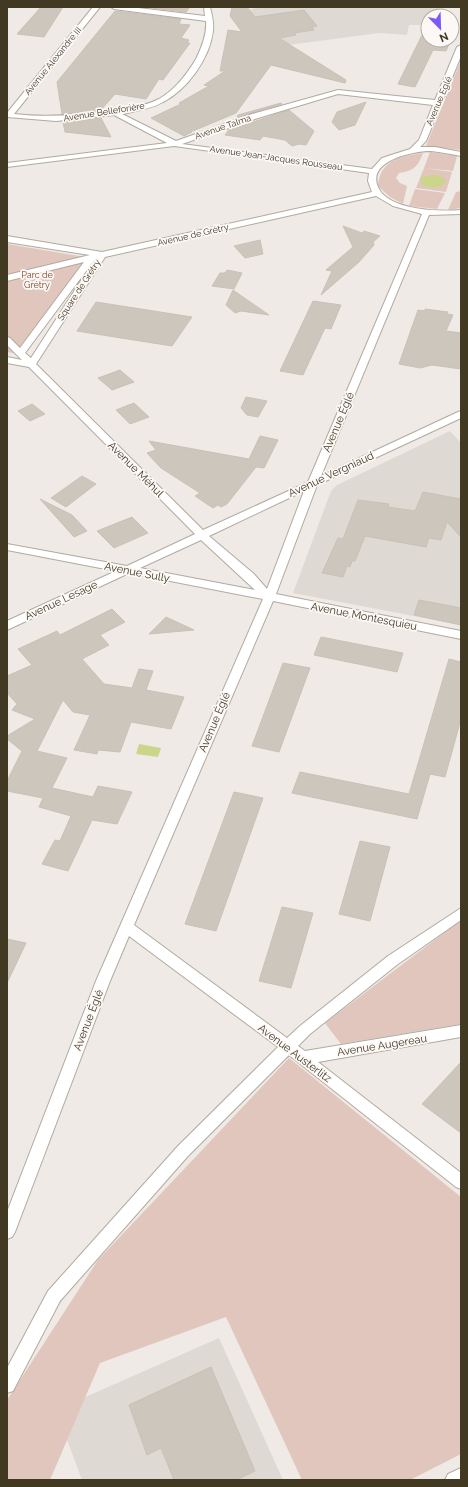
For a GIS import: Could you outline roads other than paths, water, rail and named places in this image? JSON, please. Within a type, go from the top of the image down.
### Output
[{"type":"street","name":"Avenue Alexandre III","points":[[8,115],[97,7]]},
{"type":"street","points":[[114,7],[209,19]]},
{"type":"street","name":"Avenue Belleforière","points":[[8,115],[42,119],[64,119],[115,112],[161,101],[170,94],[190,73],[203,53],[210,34],[207,7]]},
{"type":"street","name":"Avenue Eglé","points":[[412,151],[422,141],[461,47]]},
{"type":"street","name":"Avenue Talma","points":[[7,165],[174,144],[255,116],[338,92],[438,103]]},
{"type":"street","name":"Avenue Jean-Jacques Rousseau","points":[[115,112],[174,144],[374,171]]},
{"type":"street","points":[[460,214],[426,213],[406,208],[390,202],[379,193],[372,182],[374,171],[381,162],[395,155],[429,149],[461,154]]},
{"type":"street","name":"Avenue de Grétry","points":[[7,278],[102,255],[379,193]]},
{"type":"street","name":"Avenue Églé","points":[[7,1232],[103,981],[277,578],[312,484],[426,213]]},
{"type":"street","name":"Square de Grétry","points":[[7,239],[102,255],[31,365]]},
{"type":"street","name":"Square de Grétry","points":[[7,244],[91,258],[20,354]]},
{"type":"street","name":"Avenue Méhul","points":[[7,340],[202,535],[250,577],[268,596]]},
{"type":"street","points":[[7,352],[20,354]]},
{"type":"street","points":[[7,360],[31,365]]},
{"type":"street","name":"Avenue Vergniaud","points":[[202,535],[461,414]]},
{"type":"street","name":"Avenue Lesage","points":[[7,626],[202,535]]},
{"type":"street","name":"Avenue Sully","points":[[7,547],[268,596]]},
{"type":"street","name":"Avenue Montesquieu","points":[[268,596],[461,635]]},
{"type":"street","points":[[7,1385],[54,1296],[183,1151],[305,1030],[394,960],[461,913]]},
{"type":"street","name":"Avenue Austerlitz","points":[[127,927],[288,1046],[461,1182]]},
{"type":"street","name":"Avenue Augereau","points":[[303,1058],[461,1031]]},
{"type":"street","points":[[454,1480],[461,1477]]},
{"type":"park label","name":"Parc de Grétry","points":[[37,280]]}]
